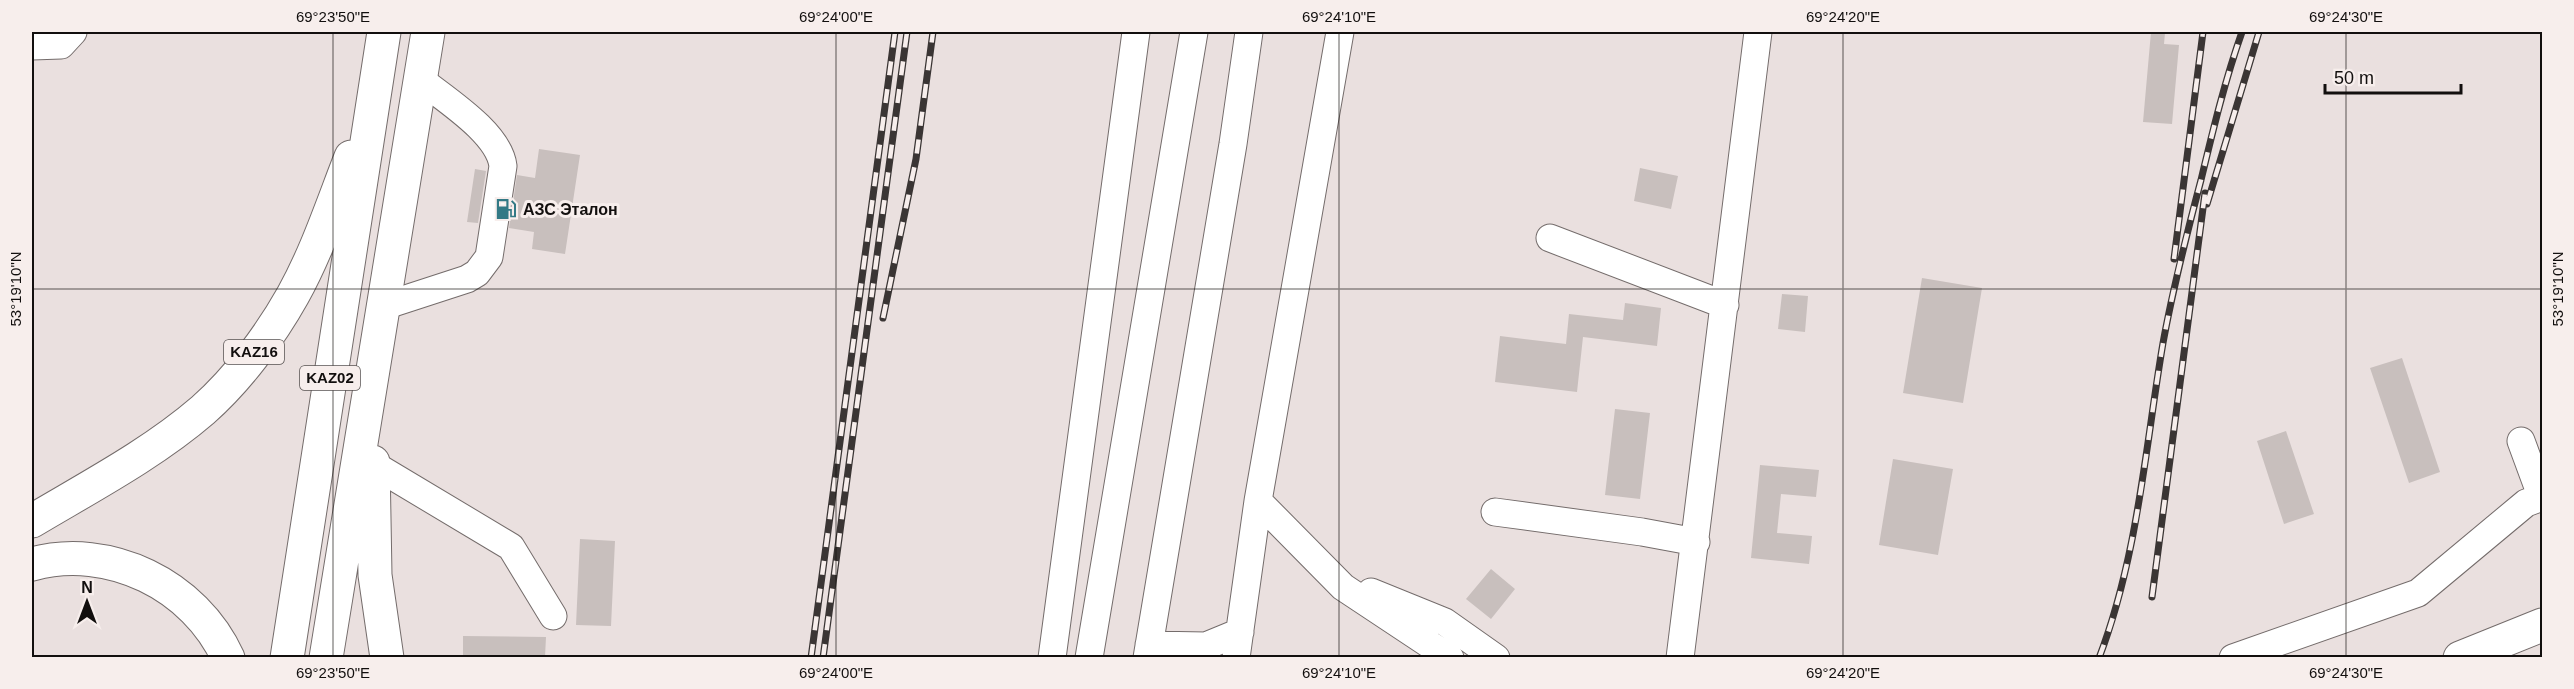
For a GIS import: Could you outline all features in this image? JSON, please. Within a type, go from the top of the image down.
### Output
[{"type":"highway","name":"KАZ02","points":[[287,657],[384,32]]},
{"type":"highway","name":"KАZ02","points":[[326,657],[428,32]]},
{"type":"highway","name":"KAZ16","points":[[32,522],[168,437],[204,409],[241,369],[281,314],[310,261],[373,99]]},
{"type":"highway","points":[[373,373],[375,575],[387,657]]},
{"type":"highway","points":[[32,564],[83,559],[129,567],[166,584],[206,620],[228,657]]},
{"type":"highway","points":[[2460,657],[2542,625]]},
{"type":"street","points":[[32,46],[61,45],[73,32]]},
{"type":"street","points":[[1052,657],[1136,32]]},
{"type":"street","points":[[1089,657],[1194,32]]},
{"type":"street","points":[[1249,32],[1233,144],[1148,651],[1238,645],[1258,501],[1340,32]]},
{"type":"street","points":[[1682,655],[1758,32]]},
{"type":"street","points":[[384,306],[467,279],[477,273],[489,257],[503,166],[502,156],[486,135],[421,80]]},
{"type":"street","points":[[1550,238],[1725,305]]},
{"type":"street","points":[[2233,657],[2418,594],[2526,503],[2542,497],[2521,441]]},
{"type":"street","points":[[374,465],[511,547],[554,616]]},
{"type":"street","points":[[1258,501],[1343,587],[1450,657]]},
{"type":"street","points":[[1496,512],[1696,542]]},
{"type":"street","points":[[1343,587],[1373,592],[1444,622],[1496,657]]},
{"type":"building","points":[[2151,32],[2165,33],[2164,44],[2179,45],[2172,124],[2143,122]]},
{"type":"building","points":[[539,149],[580,155],[565,254],[532,249],[534,232],[509,228],[517,175],[535,178]]},
{"type":"building","points":[[1640,168],[1678,176],[1671,209],[1634,201]]},
{"type":"building","points":[[475,169],[486,171],[478,223],[467,222]]},
{"type":"building","points":[[1922,278],[1982,288],[1963,403],[1903,393]]},
{"type":"building","points":[[1782,294],[1808,296],[1805,332],[1778,329]]},
{"type":"building","points":[[1625,303],[1661,308],[1657,346],[1583,337],[1577,392],[1495,382],[1500,336],[1566,344],[1569,314],[1623,320]]},
{"type":"building","points":[[2402,358],[2440,472],[2409,483],[2370,368]]},
{"type":"building","points":[[1615,409],[1650,413],[1640,499],[1605,495]]},
{"type":"building","points":[[2286,431],[2314,514],[2284,524],[2257,441]]},
{"type":"building","points":[[1893,459],[1953,469],[1938,555],[1879,545]]},
{"type":"building","points":[[1760,465],[1819,470],[1816,497],[1781,494],[1777,533],[1812,536],[1809,564],[1751,558]]},
{"type":"building","points":[[580,539],[615,541],[611,626],[576,625]]},
{"type":"building","points":[[1491,569],[1515,589],[1491,619],[1466,599]]},
{"type":"building","points":[[463,636],[546,637],[545,657],[463,657]]},
{"type":"railway","points":[[811,658],[895,32]]},
{"type":"railway","points":[[823,658],[907,32]]},
{"type":"railway","points":[[883,318],[916,159],[933,32]]},
{"type":"railway","points":[[2174,259],[2203,32]]},
{"type":"railway","points":[[2099,658],[2112,620],[2132,541],[2163,343],[2176,281],[2220,105],[2242,32]]},
{"type":"railway","points":[[2207,204],[2259,32]]},
{"type":"railway","points":[[2152,597],[2205,193]]},
{"type":"place","name":"АЗС Эталон","points":[[506,209]]}]
